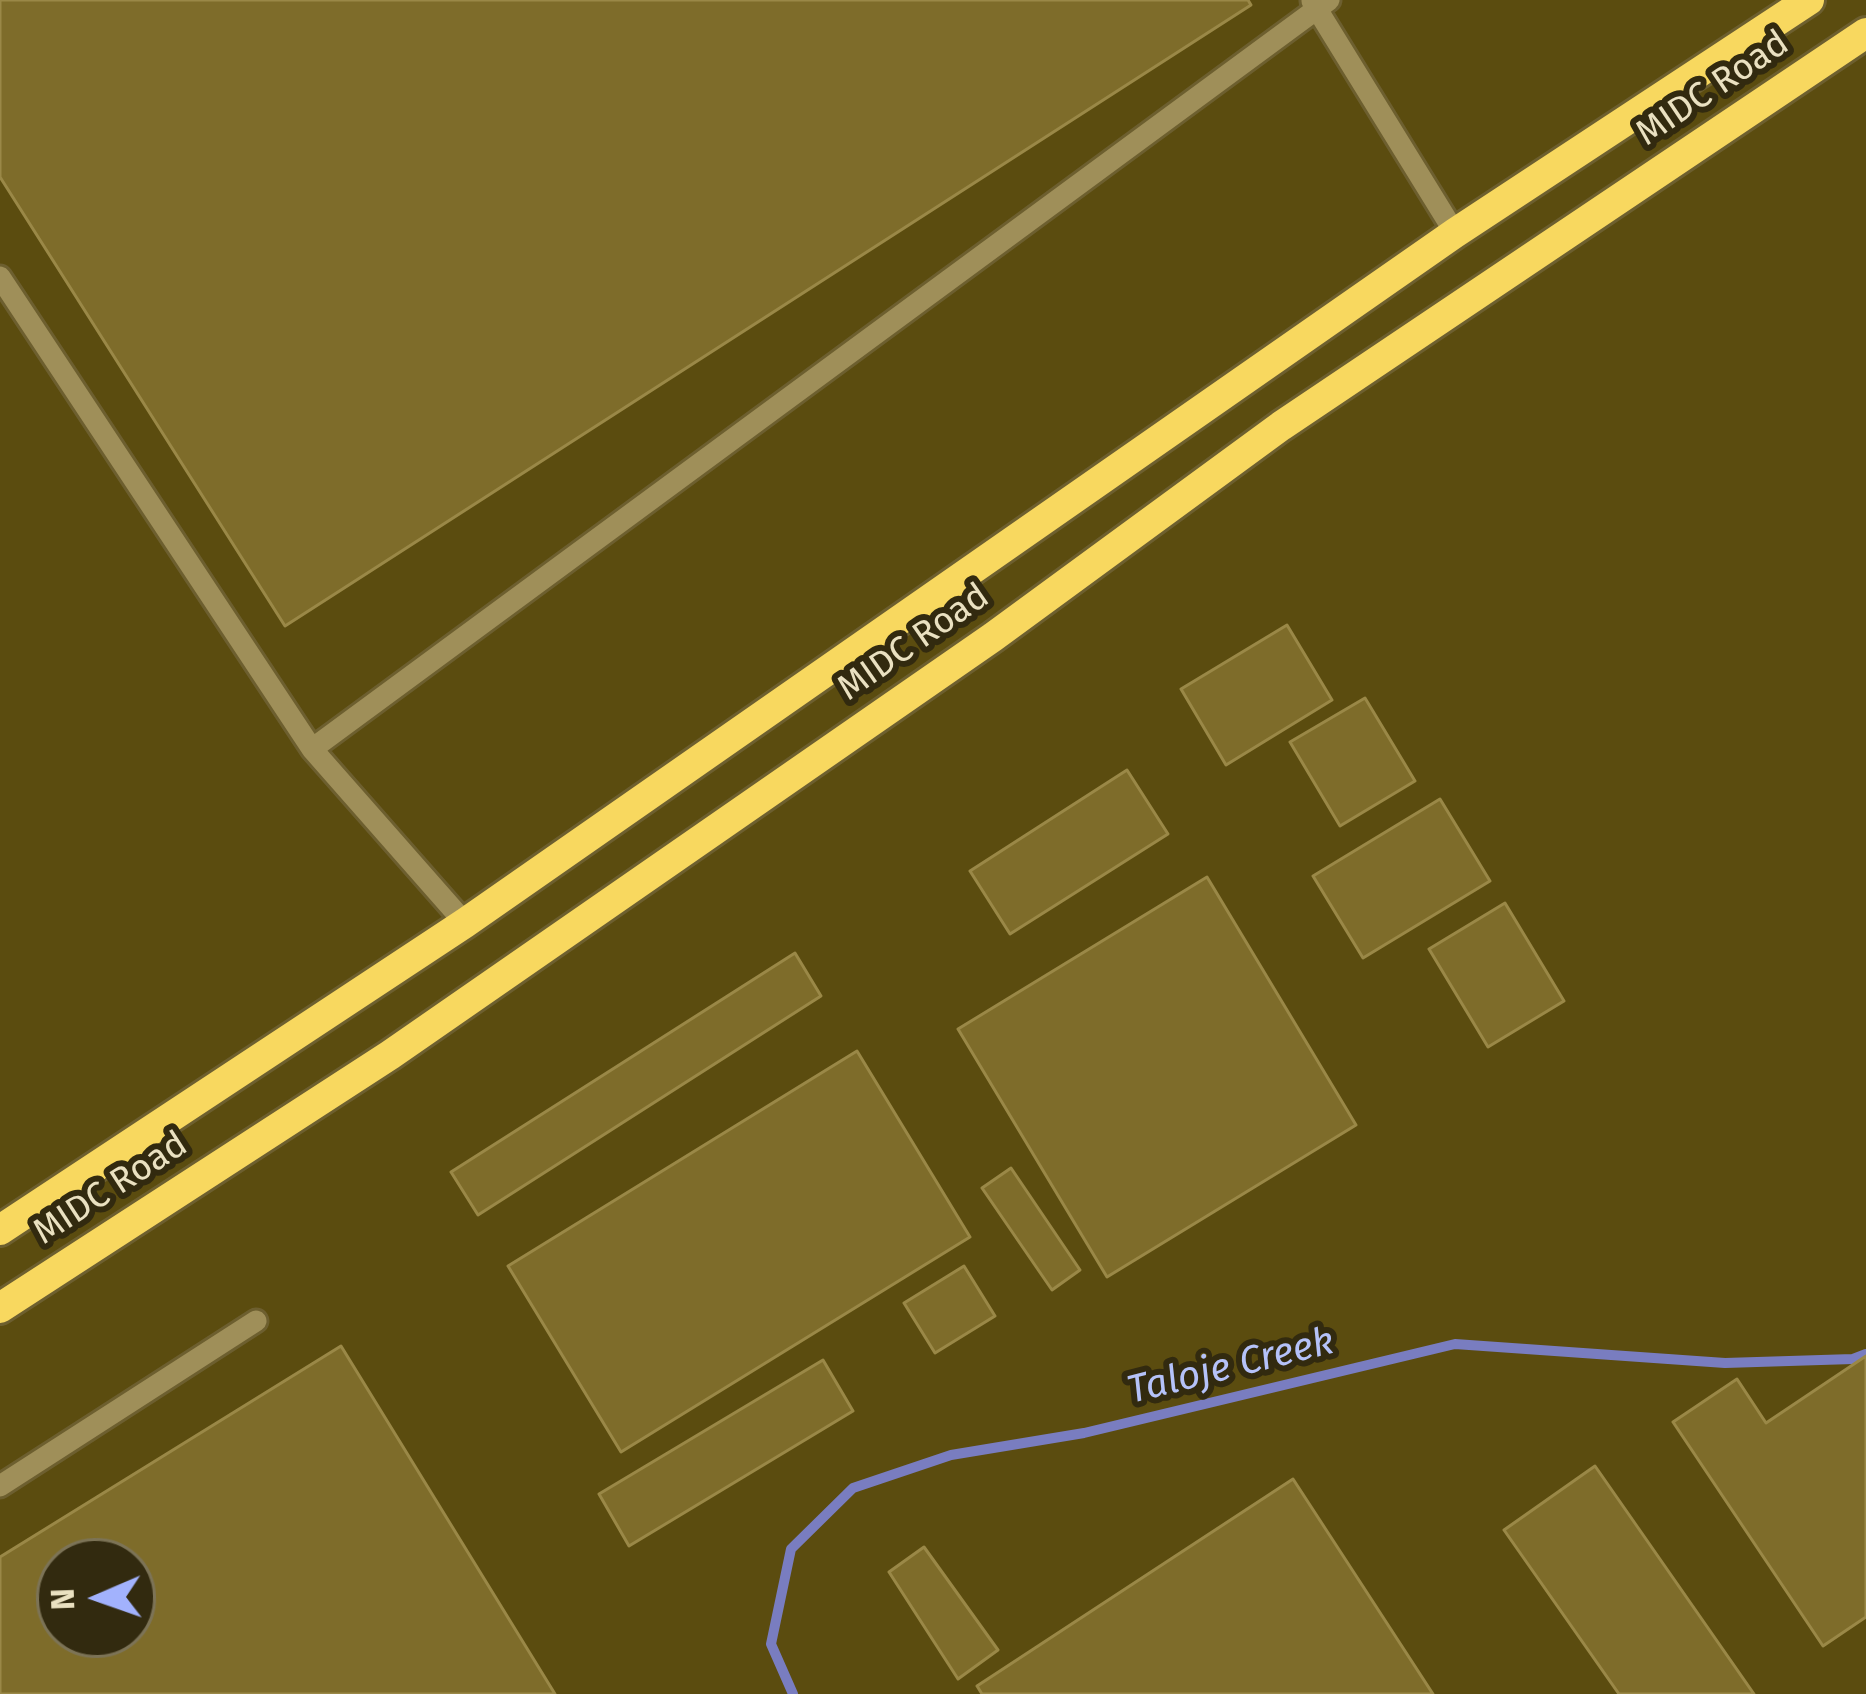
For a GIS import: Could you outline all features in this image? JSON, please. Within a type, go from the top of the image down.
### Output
[{"type":"main road","name":"MIDC Road","points":[[0,1230],[465,923],[1455,233],[1809,0]]},
{"type":"main road","name":"MIDC Road","points":[[0,1308],[390,1055],[993,637],[1281,426],[1866,33]]},
{"type":"lane","points":[[312,748],[1320,3],[1455,233]]},
{"type":"lane","points":[[0,278],[312,748],[465,923]]},
{"type":"lane","points":[[0,1486],[256,1321]]},
{"type":"shaded area","points":[[0,0],[1866,0],[1866,1694],[0,1694]]},
{"type":"building","points":[[0,0],[1248,0],[1251,5],[285,626],[0,177]]},
{"type":"building","points":[[1287,625],[1332,700],[1226,765],[1181,689]]},
{"type":"building","points":[[1365,698],[1415,781],[1340,826],[1290,742]]},
{"type":"building","points":[[1127,770],[1168,834],[1010,934],[970,871]]},
{"type":"building","points":[[1440,799],[1490,881],[1363,958],[1313,876]]},
{"type":"building","points":[[1207,877],[1356,1125],[1107,1277],[958,1029]]},
{"type":"building","points":[[1505,903],[1564,1001],[1488,1047],[1429,949]]},
{"type":"building","points":[[795,953],[821,996],[478,1215],[451,1172]]},
{"type":"building","points":[[857,1051],[970,1237],[621,1452],[508,1266]]},
{"type":"building","points":[[1011,1168],[1080,1270],[1052,1290],[982,1188]]},
{"type":"building","points":[[964,1266],[995,1316],[935,1353],[904,1303]]},
{"type":"building","points":[[341,1346],[555,1694],[0,1694],[0,1557]]},
{"type":"building","points":[[1866,1356],[1866,1617],[1823,1646],[1673,1422],[1737,1379],[1766,1423]]},
{"type":"building","points":[[823,1360],[853,1411],[629,1546],[599,1494]]},
{"type":"building","points":[[1595,1466],[1754,1694],[1619,1694],[1504,1530]]},
{"type":"building","points":[[1293,1479],[1433,1694],[982,1694],[977,1686]]},
{"type":"building","points":[[924,1547],[998,1650],[958,1679],[889,1572]]},
{"type":"waterway","name":"Taloje Creek","points":[[793,1694],[771,1644],[791,1549],[853,1488],[951,1455],[1084,1433],[1455,1344],[1725,1363],[1853,1359],[1866,1354]]}]
